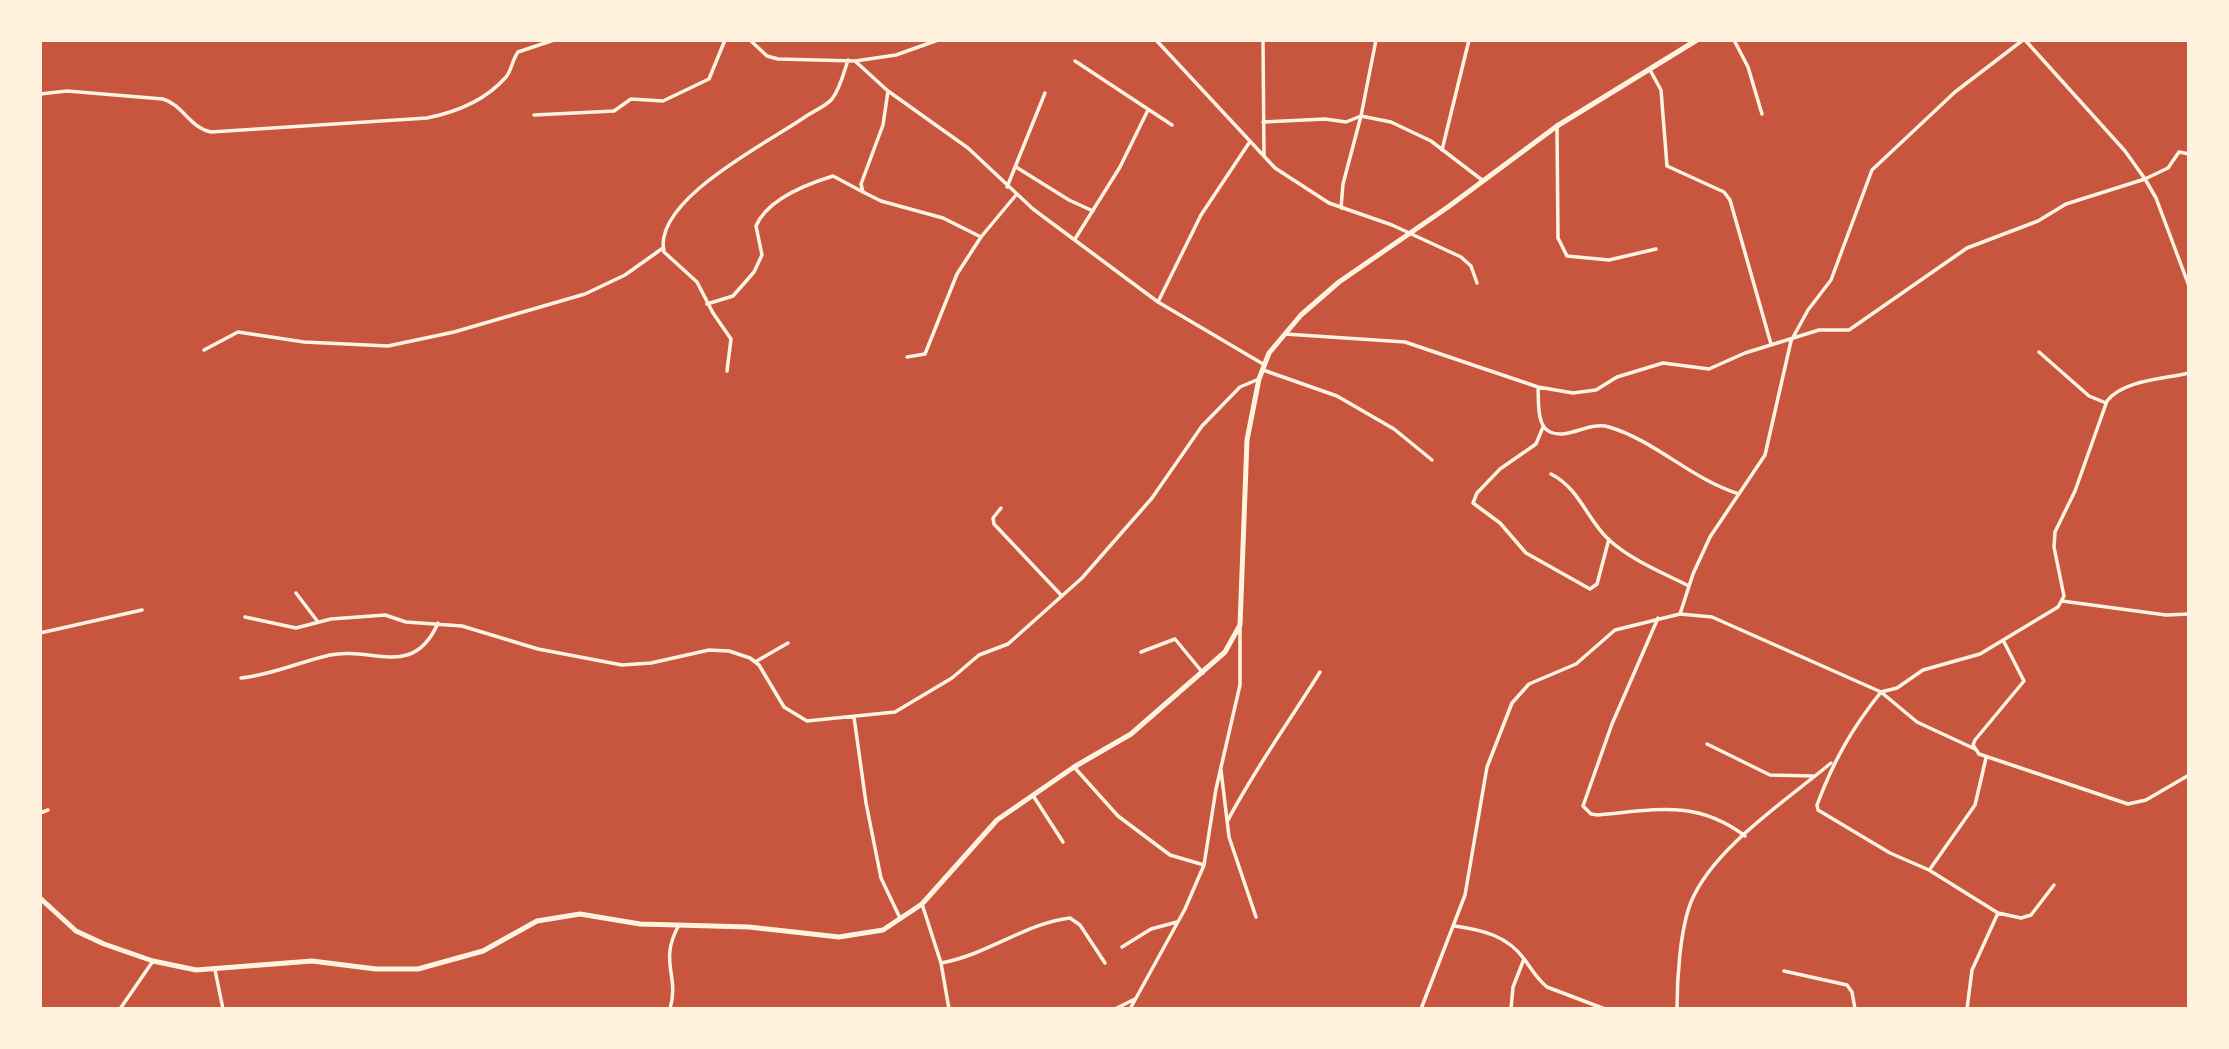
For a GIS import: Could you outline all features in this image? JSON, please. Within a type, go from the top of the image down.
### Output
[{"type":"street","points":[[40,94],[67,91],[163,99],[174,104],[197,128],[211,132],[427,118],[460,111],[475,103],[506,77],[518,52],[554,40]]},
{"type":"street","points":[[534,115],[614,111],[631,99],[668,100],[709,79],[726,40]]},
{"type":"street","points":[[750,40],[767,56],[778,59],[855,61],[896,55],[938,40]]},
{"type":"street","points":[[1156,40],[1249,142],[1283,174],[1341,208],[1461,257],[1471,266],[1477,283]]},
{"type":"street","points":[[1263,40],[1264,156]]},
{"type":"street","points":[[1341,208],[1343,184],[1361,116],[1376,40]]},
{"type":"street","points":[[1442,150],[1469,40]]},
{"type":"street","points":[[1130,1009],[1178,922],[1204,865],[1221,765],[1240,685],[1247,440],[1262,367],[1284,334],[1339,282],[1557,126],[1697,40]]},
{"type":"street","points":[[1734,40],[1748,67],[1762,114]]},
{"type":"street","points":[[1680,614],[1710,537],[1765,455],[1791,341],[1808,310],[1834,273],[1871,170],[1955,92],[2024,40],[2125,151],[2145,178],[2156,198],[2189,286]]},
{"type":"street","points":[[727,371],[732,341],[697,282],[666,255],[663,248],[671,218],[690,196],[714,176],[831,100],[848,60]]},
{"type":"street","points":[[855,61],[888,91],[968,148],[1016,195],[1158,302],[1262,367],[1337,396],[1394,429],[1432,460]]},
{"type":"street","points":[[1075,61],[1172,125]]},
{"type":"street","points":[[1650,70],[1661,90],[1667,166],[1724,191],[1730,200],[1771,344]]},
{"type":"street","points":[[863,192],[861,184],[883,125],[888,91]]},
{"type":"street","points":[[1007,187],[1045,93]]},
{"type":"street","points":[[1075,239],[1129,152],[1147,111]]},
{"type":"street","points":[[1263,122],[1325,119],[1346,122],[1361,116],[1405,127],[1482,180]]},
{"type":"street","points":[[1557,126],[1558,238],[1567,256],[1609,260],[1656,249]]},
{"type":"street","points":[[1158,302],[1201,215],[1249,142]]},
{"type":"street","points":[[1284,334],[1405,342],[1538,387],[1586,393],[1649,365],[1672,363],[1692,369],[1709,369],[1771,344],[1791,341],[1825,329],[1849,330],[1935,268],[1983,240],[2038,222],[2066,204],[2145,178],[2168,168],[2179,152],[2189,153]]},
{"type":"street","points":[[1016,167],[1069,200],[1093,211]]},
{"type":"street","points":[[708,304],[731,298],[754,272],[762,255],[756,226],[767,210],[805,187],[832,176],[881,201],[943,218],[981,237]]},
{"type":"street","points":[[907,358],[921,356],[926,352],[947,293],[981,237],[1016,195]]},
{"type":"street","points":[[204,349],[238,332],[304,342],[388,346],[453,332],[585,294],[625,275],[663,248]]},
{"type":"street","points":[[2039,352],[2090,396],[2106,402]]},
{"type":"street","points":[[2054,884],[2031,915],[2021,918],[1998,913],[1929,870],[1881,848],[1818,810],[1817,805],[1833,761],[1858,720],[1881,692],[1898,688],[1923,670],[1969,658],[2003,640],[2062,601],[2064,596],[2054,547],[2055,532],[2076,491],[2106,402],[2113,392],[2126,387],[2189,373]]},
{"type":"street","points":[[245,617],[296,628],[318,622],[380,615],[406,622],[462,626],[595,662],[637,664],[720,649],[755,662],[765,673],[784,707],[797,716],[820,721],[902,709],[952,678],[979,655],[1008,644],[1082,578],[1129,528],[1202,426],[1240,387],[1259,379]]},
{"type":"street","points":[[1538,387],[1542,437],[1500,469],[1477,493],[1473,503],[1500,523],[1526,553],[1590,589],[1597,584],[1609,539]]},
{"type":"street","points":[[1543,427],[1558,434],[1589,426],[1606,426],[1634,438],[1711,484],[1739,494]]},
{"type":"street","points":[[1551,474],[1572,488],[1609,539],[1632,557],[1689,586]]},
{"type":"street","points":[[1001,508],[993,518],[994,524],[1060,595]]},
{"type":"street","points":[[296,593],[318,622]]},
{"type":"street","points":[[2062,601],[2166,615],[2189,614]]},
{"type":"street","points":[[40,633],[142,610]]},
{"type":"street","points":[[1421,1009],[1429,983],[1455,926],[1472,859],[1487,767],[1512,704],[1529,684],[1576,664],[1615,630],[1680,614],[1720,620],[1881,692],[1917,722],[1986,758],[2128,804],[2146,800],[2189,775]]},
{"type":"street","points":[[1658,618],[1612,724],[1583,806],[1591,814],[1598,815],[1683,808],[1719,818],[1745,836]]},
{"type":"street","points":[[241,678],[273,673],[335,654],[397,657],[426,645],[438,623]]},
{"type":"street","points":[[40,898],[76,931],[153,961],[215,970],[312,961],[376,969],[418,969],[483,951],[537,921],[580,915],[640,924],[748,927],[839,937],[883,930],[922,904],[989,828],[1074,767],[1131,734],[1203,673],[1225,652],[1240,625]]},
{"type":"street","points":[[1141,652],[1175,639],[1203,673]]},
{"type":"street","points":[[1975,750],[1975,740],[1985,725],[2024,681],[2003,640]]},
{"type":"street","points":[[755,662],[788,643]]},
{"type":"street","points":[[1227,822],[1250,778],[1273,749],[1320,671]]},
{"type":"street","points":[[854,717],[866,803],[881,878],[901,919]]},
{"type":"street","points":[[1707,744],[1770,775],[1815,776]]},
{"type":"street","points":[[1929,870],[1975,805],[1986,758]]},
{"type":"street","points":[[1677,1009],[1678,975],[1690,904],[1716,866],[1745,836],[1833,761]]},
{"type":"street","points":[[1221,765],[1234,858],[1256,917]]},
{"type":"street","points":[[1074,767],[1118,816],[1170,855],[1204,865]]},
{"type":"street","points":[[1034,797],[1063,842]]},
{"type":"street","points":[[40,813],[48,810]]},
{"type":"street","points":[[922,904],[940,963],[948,1009]]},
{"type":"street","points":[[1967,1009],[1972,970],[1998,913]]},
{"type":"street","points":[[940,963],[971,957],[1025,932],[1070,918],[1080,925],[1105,963]]},
{"type":"street","points":[[1122,947],[1151,929],[1178,922]]},
{"type":"street","points":[[670,1009],[674,989],[669,974],[668,953],[678,925]]},
{"type":"street","points":[[1455,926],[1499,937],[1524,959],[1539,981],[1605,1009]]},
{"type":"street","points":[[1511,1009],[1513,987],[1524,959]]},
{"type":"street","points":[[120,1009],[153,961]]},
{"type":"street","points":[[215,970],[223,1009]]},
{"type":"street","points":[[1784,971],[1847,985],[1852,992],[1855,1009]]},
{"type":"street","points":[[1115,1009],[1136,998]]}]
